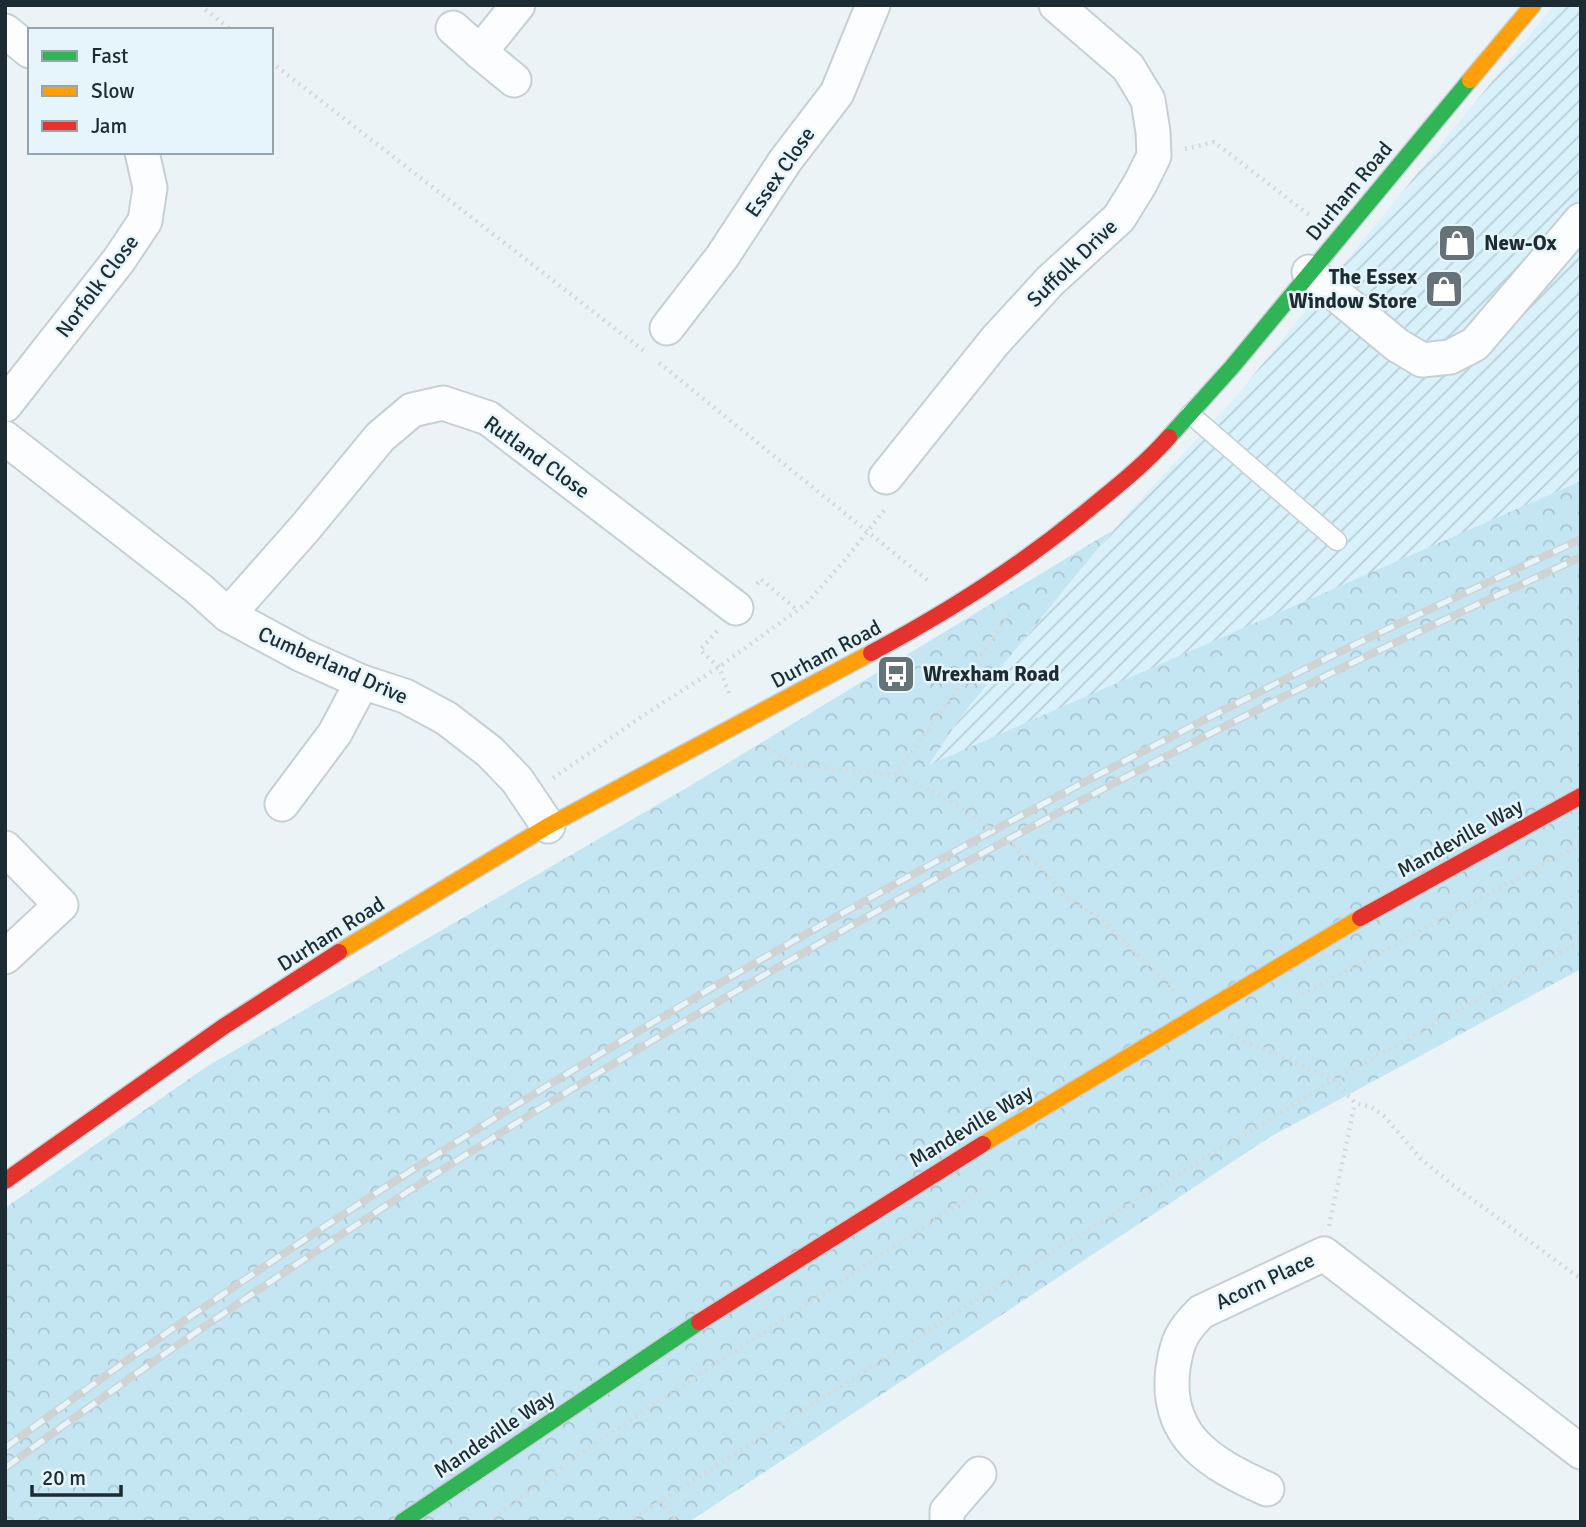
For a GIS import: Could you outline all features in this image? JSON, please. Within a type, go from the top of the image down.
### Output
[{"type":"street","points":[[480,51],[518,5]]},
{"type":"street","name":"Essex Close","points":[[667,328],[722,257],[785,161],[838,93],[873,5]]},
{"type":"street","points":[[1056,5],[1128,67],[1148,100],[1154,156]]},
{"type":"street","name":"Durham Road","points":[[5,1181],[223,1027],[364,936],[548,825],[929,622],[1007,572],[1115,488],[1162,445],[1231,367],[1533,5]]},
{"type":"street","points":[[453,28],[514,80]]},
{"type":"street","points":[[5,31],[28,49]]},
{"type":"street","name":"Norfolk Close","points":[[5,405],[119,260],[145,221],[150,188],[142,154]]},
{"type":"street","name":"Suffolk Drive","points":[[886,477],[1004,331],[1050,281],[1119,218],[1154,156]]},
{"type":"street","points":[[1309,272],[1397,345],[1422,360],[1450,357],[1475,344],[1581,220]]},
{"type":"street","name":"Rutland Close","points":[[228,615],[305,528],[380,436],[412,410],[443,403],[488,418],[736,608]]},
{"type":"street","name":"Cumberland Drive","points":[[5,438],[199,589],[228,615],[302,655],[362,682],[405,696],[446,719],[490,752],[517,780],[548,825]]},
{"type":"street","points":[[282,804],[335,733],[362,682]]},
{"type":"street","name":"Mandeville Way","points":[[402,1522],[737,1297],[948,1164],[1196,1014],[1453,865],[1581,796]]},
{"type":"street","points":[[5,848],[61,905],[5,957]]},
{"type":"street","name":"Acorn Place","points":[[1267,1489],[1232,1473],[1194,1444],[1181,1425],[1175,1415],[1171,1386],[1176,1346],[1186,1327],[1201,1312],[1324,1254],[1581,1452]]},
{"type":"street","points":[[947,1522],[947,1511],[979,1474]]},
{"type":"lane","points":[[1190,414],[1337,541]]},
{"type":"path","points":[[200,5],[229,28]]},
{"type":"path","points":[[273,64],[659,363],[958,604]]},
{"type":"path","points":[[1154,156],[1214,142],[1338,237]]},
{"type":"path","points":[[659,363],[667,328]]},
{"type":"path","points":[[528,796],[644,715],[719,667],[806,604],[867,532]]},
{"type":"path","points":[[736,608],[700,650],[719,667],[741,724],[760,744],[794,765],[895,775],[932,791],[972,814],[1040,866],[1063,895],[1100,917],[1196,1014]]},
{"type":"path","points":[[895,775],[978,662],[1011,608]]},
{"type":"path","points":[[1298,997],[1581,844]]},
{"type":"path","points":[[628,1522],[1064,1244],[1334,1080],[1581,941]]},
{"type":"path","points":[[1239,1029],[1229,1034],[1334,1080],[1355,1103],[1371,1107],[1384,1116],[1420,1158],[1450,1184],[1581,1279]]},
{"type":"path","points":[[1324,1254],[1355,1103]]},
{"type":"path","points":[[487,1522],[597,1443],[992,1182]]},
{"type":"path","points":[[660,1501],[676,1522]]},
{"type":"shaded area","points":[[1554,5],[1581,5],[1581,481],[928,766],[959,719],[1126,515],[1234,399]]},
{"type":"green space","points":[[1581,481],[1581,969],[1270,1137],[689,1522],[5,1522],[5,1208],[206,1067],[688,787],[1113,530],[959,719],[929,765]]},
{"type":"railway","points":[[5,1448],[159,1338],[477,1129],[804,935],[1138,754],[1341,651],[1581,539]]},
{"type":"railway","points":[[5,1468],[319,1249],[643,1046],[808,950],[1145,767],[1348,665],[1581,557]]},
{"type":"traffic: fast","points":[[1169,437],[1232,367],[1470,80]]},
{"type":"traffic: fast","points":[[402,1522],[699,1322]]},
{"type":"traffic: slow","points":[[1470,80],[1533,5]]},
{"type":"traffic: slow","points":[[339,952],[548,826],[871,653]]},
{"type":"traffic: slow","points":[[983,1144],[1360,918]]},
{"type":"traffic: jam","points":[[871,653],[958,603],[1041,547],[1123,481],[1169,437]]},
{"type":"traffic: jam","points":[[1360,918],[1581,796]]},
{"type":"traffic: jam","points":[[5,1181],[223,1027],[339,952]]},
{"type":"traffic: jam","points":[[699,1322],[983,1144]]},
{"type":"place","name":"New-Ox","points":[[1457,243]]},
{"type":"place","name":"The Essex Window Store","points":[[1444,289]]},
{"type":"place","name":"Wrexham Road","points":[[896,674]]}]
